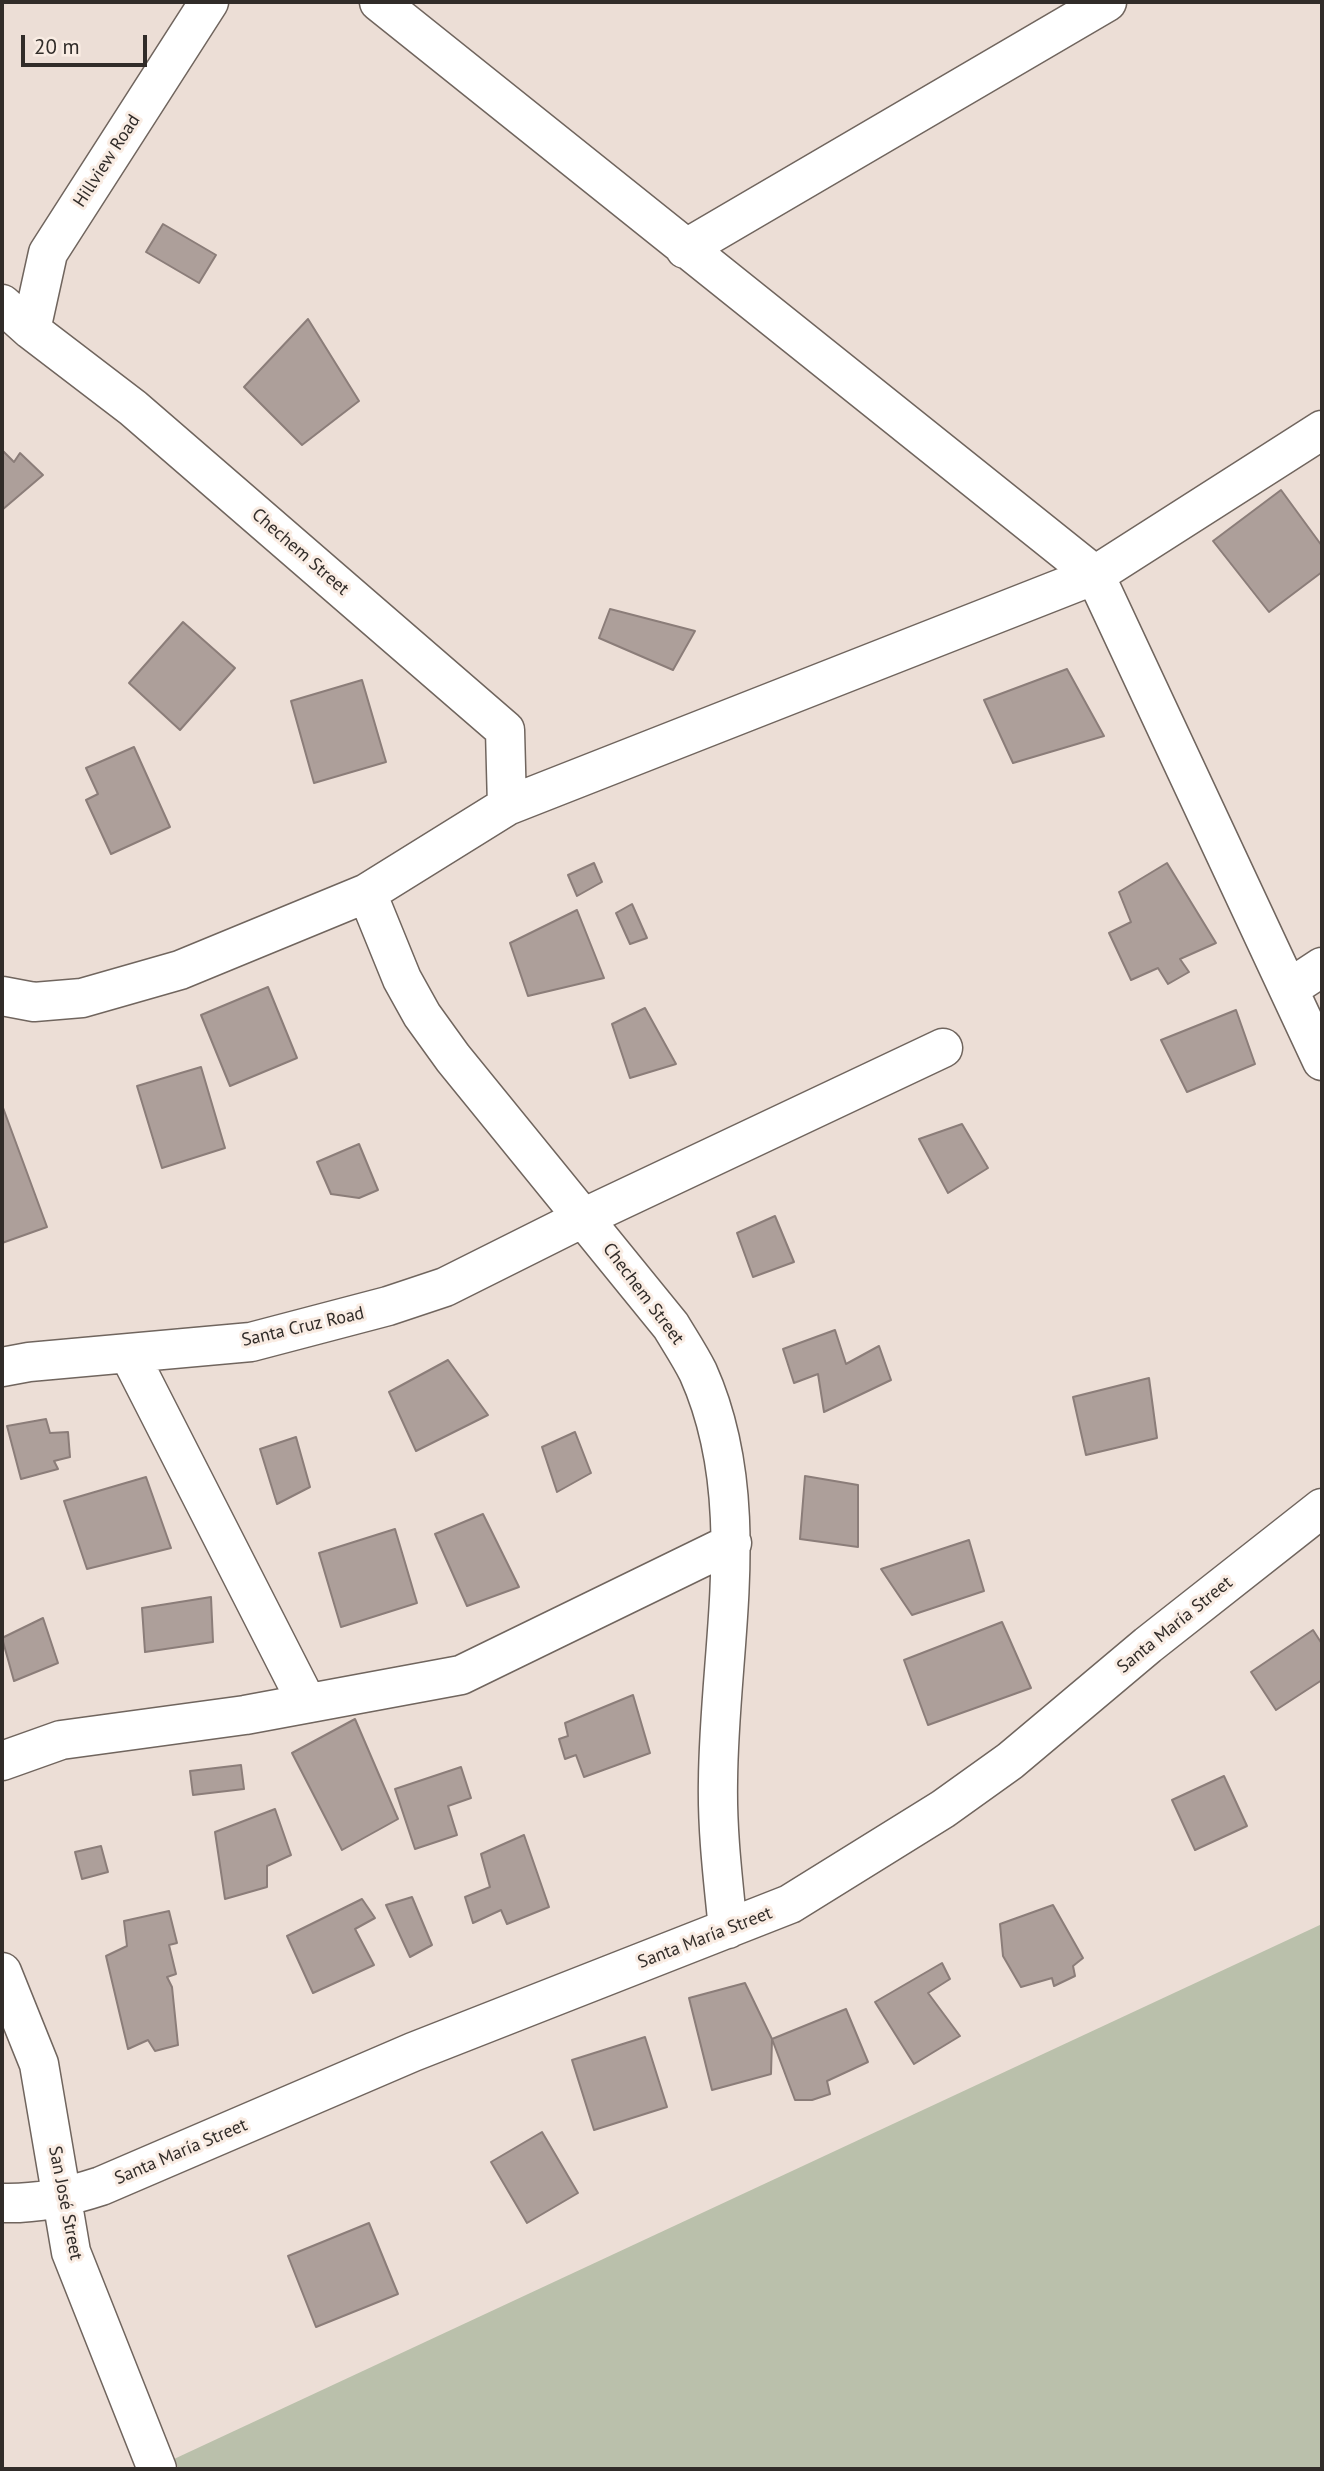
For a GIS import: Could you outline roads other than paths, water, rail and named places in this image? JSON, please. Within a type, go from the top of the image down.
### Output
[{"type":"street","name":"Hillview Road","points":[[31,330],[48,253],[209,2]]},
{"type":"street","points":[[379,2],[1095,575],[1322,1061]]},
{"type":"street","points":[[685,249],[1107,2]]},
{"type":"street","name":"Chechem Street","points":[[2,304],[31,330],[133,408],[505,730],[507,806]]},
{"type":"street","points":[[2,996],[34,1002],[82,998],[180,970],[367,893],[507,806],[1095,575],[1322,430]]},
{"type":"street","name":"Chechem Street","points":[[367,893],[402,979],[422,1015],[453,1058],[671,1326],[697,1371],[717,1426],[732,1543],[718,1779],[718,1835],[728,1929]]},
{"type":"street","points":[[1290,988],[1322,967]]},
{"type":"street","name":"Santa Cruz Road","points":[[2,1367],[29,1362],[251,1342],[388,1306],[445,1287],[584,1217],[943,1048]]},
{"type":"street","points":[[129,1354],[307,1703]]},
{"type":"street","name":"Santa María Street","points":[[2,2203],[26,2204],[61,2199],[101,2186],[413,2052],[790,1904],[943,1809],[1010,1761],[1148,1645],[1322,1508]]},
{"type":"street","points":[[2,1761],[61,1740],[245,1715],[461,1675],[732,1543]]},
{"type":"street","name":"San José Street","points":[[2,1972],[39,2064],[71,2252],[157,2469]]}]
